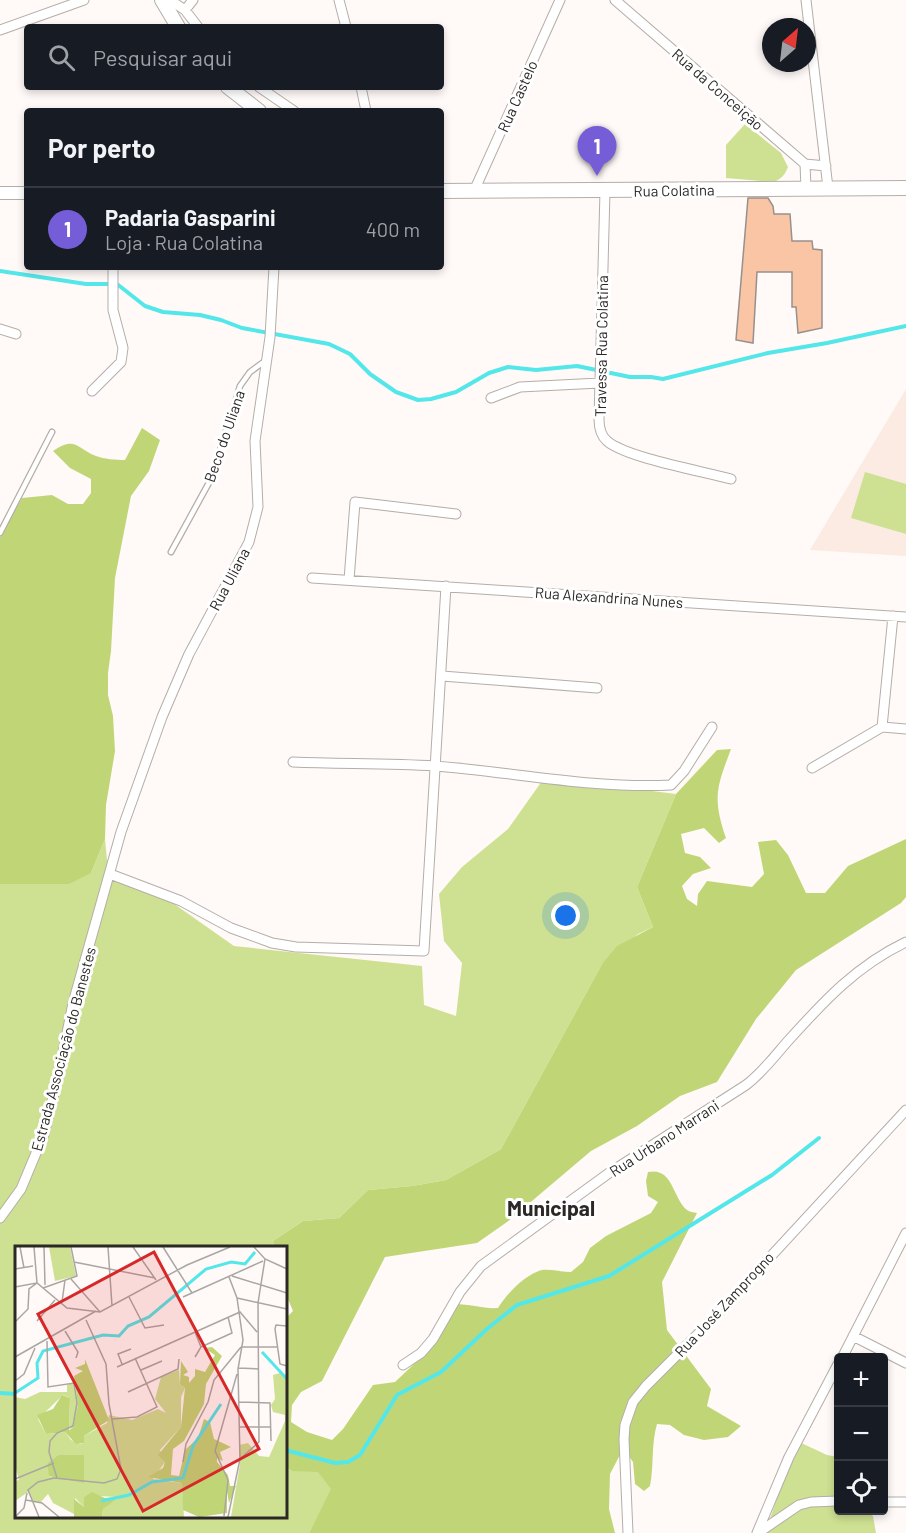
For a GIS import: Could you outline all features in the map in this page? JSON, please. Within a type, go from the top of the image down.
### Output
[{"type":"main road","points":[[162,0],[176,24]]},
{"type":"main road","points":[[232,90],[255,108]]},
{"type":"main road","name":"Rua Colatina","points":[[444,191],[906,188]]},
{"type":"street","points":[[0,30],[84,0]]},
{"type":"street","points":[[170,0],[185,10],[196,24]]},
{"type":"street","points":[[185,10],[193,0]]},
{"type":"street","points":[[339,0],[345,24]]},
{"type":"street","name":"Rua Castelo","points":[[474,191],[560,0]]},
{"type":"street","name":"Rua da Conceição","points":[[615,0],[805,164]]},
{"type":"street","points":[[806,0],[828,188]]},
{"type":"street","points":[[263,90],[290,108]]},
{"type":"street","points":[[362,90],[365,108]]},
{"type":"street","points":[[806,188],[805,164],[826,166]]},
{"type":"street","name":"Travessa Rua Colatina","points":[[605,191],[599,428],[602,435],[607,441],[627,452],[731,479]]},
{"type":"street","points":[[0,193],[24,193]]},
{"type":"street","name":"Rua Uliana","points":[[110,874],[121,832],[162,717],[189,654],[249,542],[254,525],[258,507],[255,441],[270,337],[274,270]]},
{"type":"street","points":[[92,391],[122,362],[123,348],[113,310],[113,271]]},
{"type":"street","points":[[0,329],[16,334]]},
{"type":"street","points":[[491,399],[520,387],[600,375]]},
{"type":"street","points":[[349,580],[356,502],[456,514]]},
{"type":"street","name":"Rua Alexandrina Nunes","points":[[312,578],[906,616]]},
{"type":"street","points":[[110,874],[181,901],[231,928],[272,944],[296,947],[424,951],[446,586]]},
{"type":"street","points":[[882,726],[893,616]]},
{"type":"street","points":[[442,676],[597,688]]},
{"type":"street","points":[[812,768],[882,726],[906,729]]},
{"type":"street","points":[[293,762],[434,766],[568,781],[671,785],[684,771],[712,727]]},
{"type":"street","name":"Estrada Associação do Banestes","points":[[0,1218],[21,1189],[44,1134],[73,1003],[110,874]]},
{"type":"street","name":"Rua Urbano Marrani","points":[[403,1365],[421,1353],[433,1339],[460,1292],[481,1266],[609,1173],[746,1085],[764,1070],[837,989],[864,966],[906,942]]},
{"type":"street","name":"Rua José Zamprogno","points":[[628,1533],[624,1439],[625,1425],[633,1402],[906,1110]]},
{"type":"street","points":[[844,1353],[906,1233]]},
{"type":"street","points":[[853,1336],[906,1364]]},
{"type":"street","points":[[758,1533],[789,1457],[834,1372]]},
{"type":"street","points":[[758,1533],[799,1504],[834,1501]]},
{"type":"street","points":[[888,1502],[906,1502]]},
{"type":"lane","name":"Beco do Uliana","points":[[171,552],[211,479],[240,386],[250,372],[267,360]]},
{"type":"lane","points":[[0,533],[52,432]]},
{"type":"shaded area","points":[[906,389],[906,556],[810,550]]},
{"type":"green space","points":[[745,124],[781,153],[788,167],[781,178],[774,182],[726,178],[726,145]]},
{"type":"green space","points":[[142,428],[160,440],[149,471],[131,496],[115,578],[108,695],[113,716],[115,751],[106,805],[105,839],[91,873],[69,884],[0,884],[0,538],[22,498],[52,495],[68,504],[83,504],[91,493],[91,479],[70,468],[53,451],[60,446],[72,444],[99,457],[125,460]]},
{"type":"green space","points":[[865,472],[906,484],[906,534],[851,518]]},
{"type":"green space","points":[[731,749],[718,792],[719,812],[726,838],[719,843],[704,828],[681,834],[685,853],[700,857],[711,868],[693,874],[682,886],[687,899],[697,906],[698,894],[707,881],[752,887],[764,874],[758,842],[776,840],[788,855],[806,893],[825,893],[848,866],[906,839],[906,897],[901,903],[796,970],[756,1019],[717,1082],[680,1096],[637,1126],[591,1151],[507,1222],[477,1243],[385,1257],[322,1381],[301,1392],[292,1405],[291,1422],[307,1432],[332,1440],[343,1429],[373,1385],[395,1382],[432,1347],[455,1304],[498,1308],[511,1291],[529,1276],[542,1270],[571,1272],[583,1262],[590,1248],[606,1236],[651,1213],[658,1202],[648,1196],[646,1181],[648,1172],[656,1172],[667,1178],[687,1210],[697,1213],[662,1282],[667,1330],[711,1389],[707,1406],[741,1426],[728,1437],[704,1440],[684,1435],[670,1425],[657,1424],[650,1486],[644,1491],[635,1484],[633,1462],[624,1449],[610,1474],[609,1509],[615,1533],[309,1533],[331,1489],[318,1472],[292,1471],[286,1468],[286,1318],[293,1311],[286,1294],[286,1246],[274,1246],[273,1241],[303,1221],[339,1218],[368,1190],[446,1180],[501,1149],[602,964],[617,946],[653,927],[637,887],[676,794],[717,750]]},
{"type":"green space","points":[[542,781],[676,794],[637,887],[653,927],[638,934],[602,964],[501,1149],[446,1180],[368,1190],[339,1218],[303,1221],[273,1241],[274,1246],[15,1246],[15,1518],[286,1518],[286,1468],[292,1471],[318,1471],[332,1489],[309,1533],[0,1533],[0,884],[91,873],[105,839],[107,860],[118,874],[150,887],[234,946],[422,966],[424,1005],[456,1016],[462,963],[444,941],[439,894],[462,867],[508,829]]},
{"type":"green space","points":[[797,1441],[834,1456],[834,1515],[872,1515],[876,1533],[765,1533]]},
{"type":"building","points":[[748,198],[768,198],[773,206],[774,214],[790,214],[792,241],[812,241],[813,249],[822,250],[822,328],[798,333],[796,307],[792,307],[792,272],[757,272],[753,343],[736,340]]},
{"type":"waterway","points":[[0,271],[86,284],[117,284],[145,306],[163,312],[200,315],[242,328],[329,344],[350,354],[370,374],[396,392],[418,400],[456,392],[489,373],[508,367],[536,370],[577,366],[630,377],[663,379],[768,353],[906,326]]},
{"type":"waterway","points":[[286,1450],[335,1463],[348,1462],[360,1455],[397,1395],[441,1372],[488,1328],[517,1305],[609,1276],[772,1175],[819,1138]]},
{"type":"waterway","points":[[0,1393],[15,1394]]},
{"type":"place","name":"Padaria Gasparini","points":[[597,176]]},
{"type":"district","name":"Municipal","points":[[551,1207]]}]
